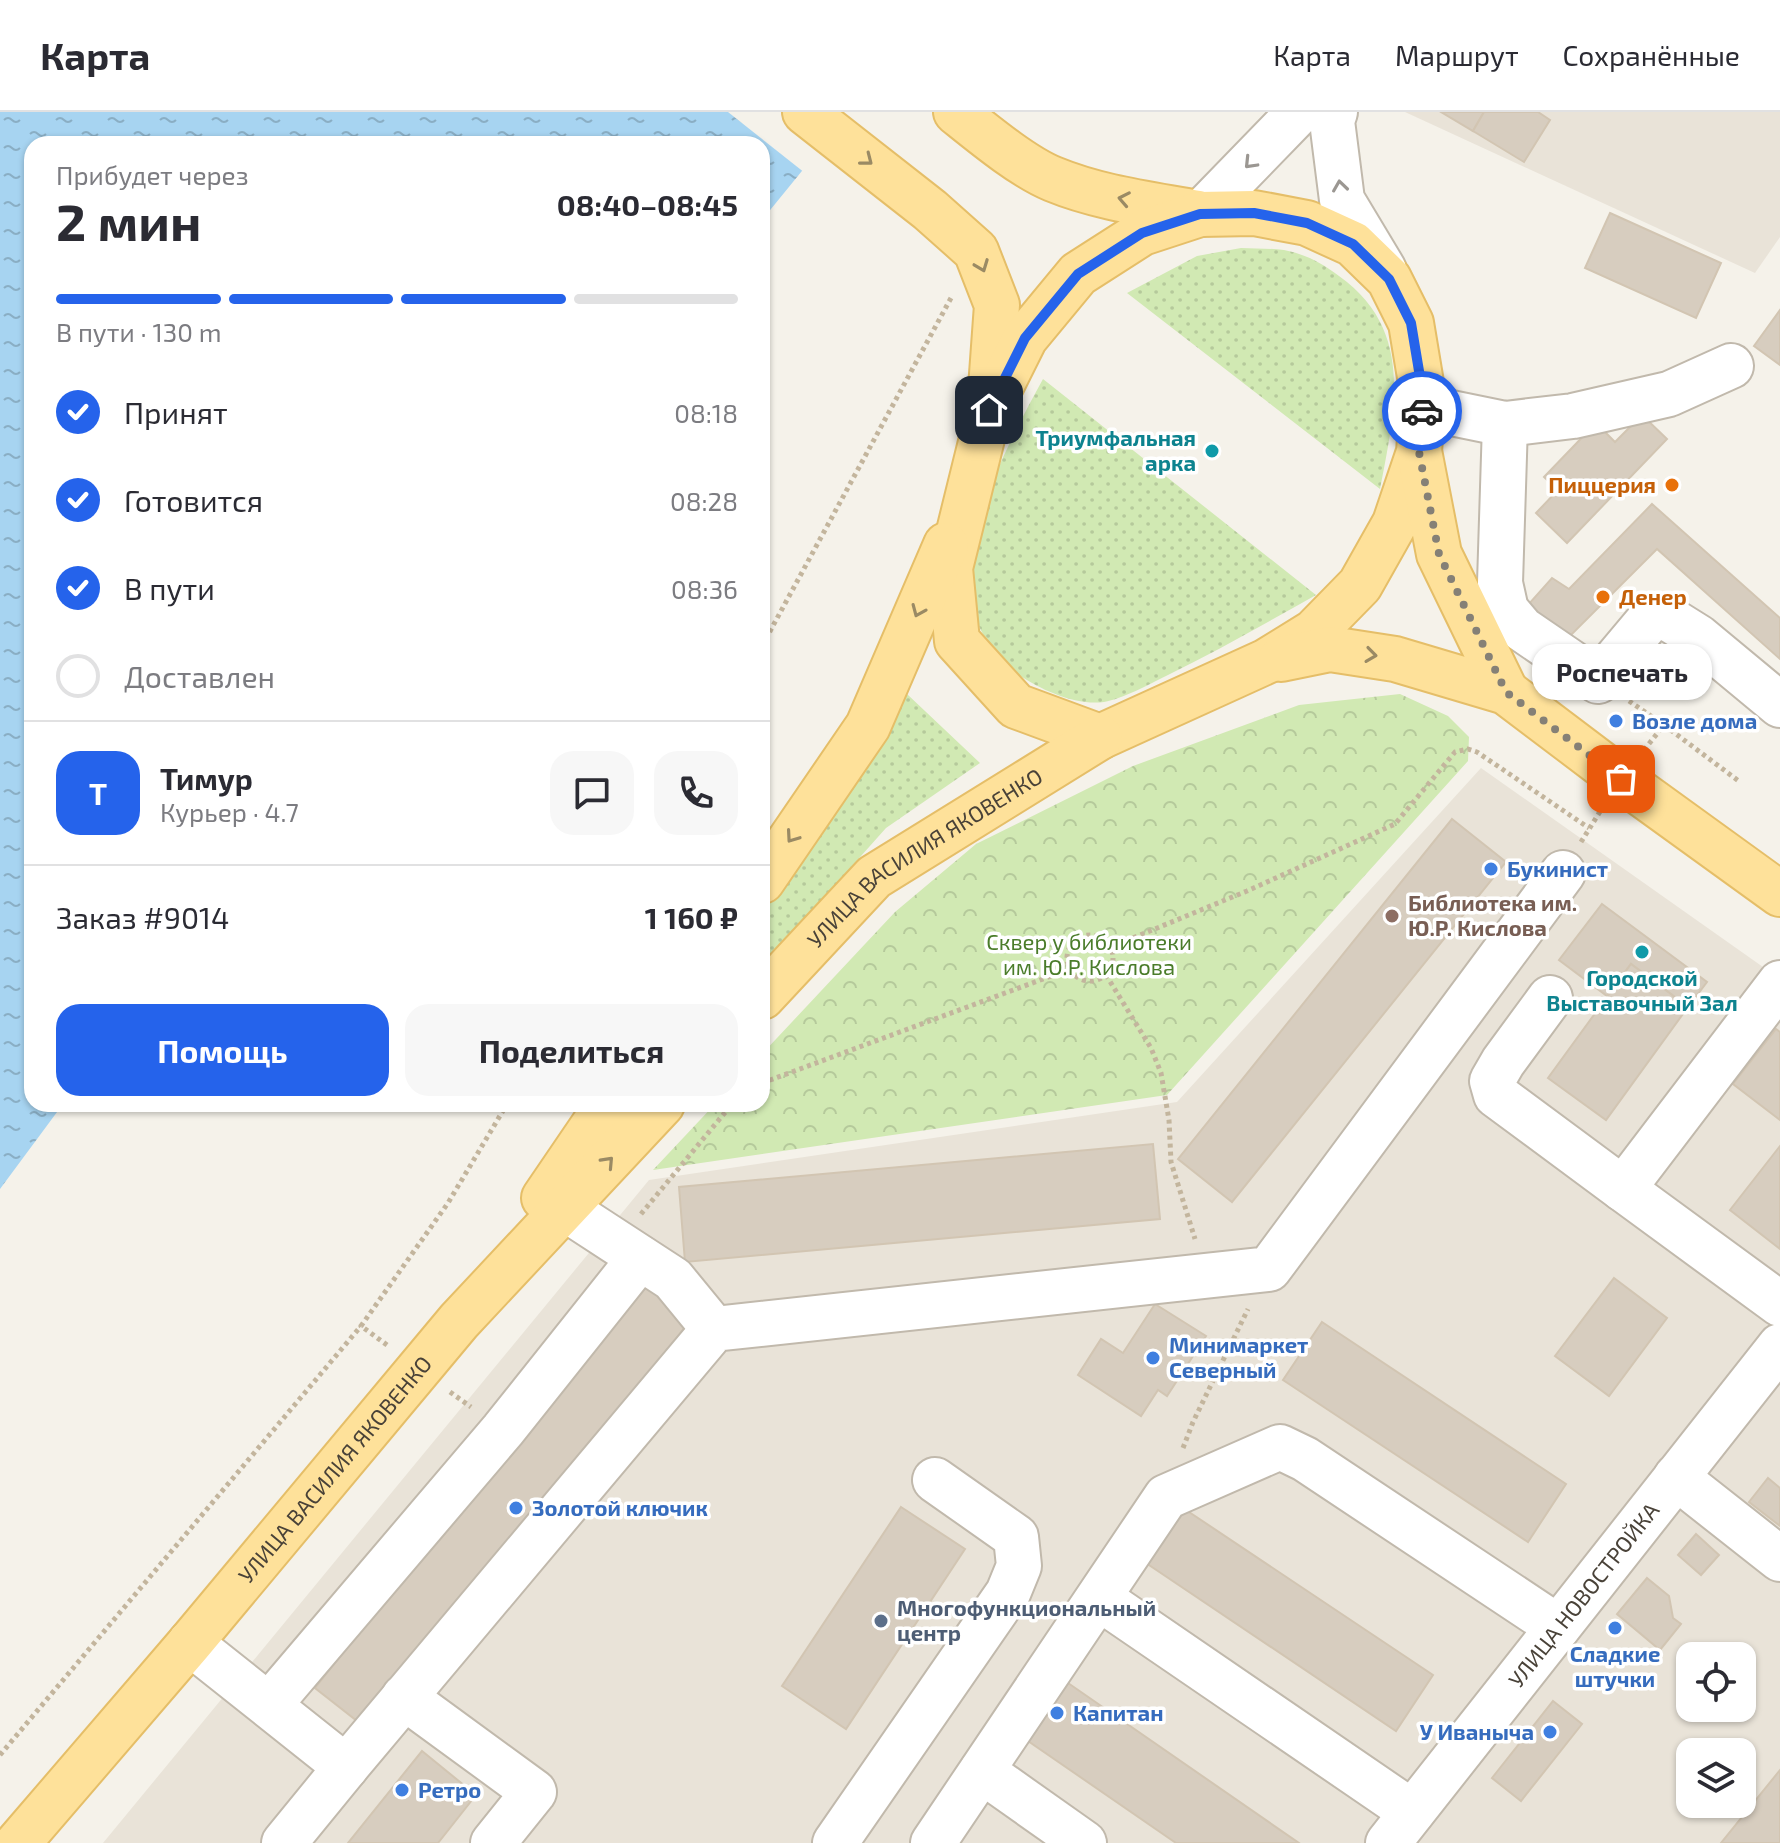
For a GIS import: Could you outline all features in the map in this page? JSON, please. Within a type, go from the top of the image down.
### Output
[{"type":"main road","points":[[805,112],[930,210],[976,251],[997,305],[989,410],[950,568],[957,641],[1016,706],[1100,737]]},
{"type":"main road","points":[[972,125],[1051,178],[1110,197],[1200,214],[1254,213],[1307,223],[1353,244],[1389,279],[1411,323],[1423,395],[1419,452],[1395,523],[1360,585],[1314,632],[1267,661]]},
{"type":"main road","points":[[989,410],[1025,338],[1078,274],[1142,233],[1200,214]]},
{"type":"main road","points":[[1419,452],[1439,554],[1506,692]]},
{"type":"main road","points":[[770,869],[868,726],[970,488]]},
{"type":"main road","points":[[1267,661],[1330,649],[1395,659],[1506,692],[1780,894]]},
{"type":"main road","name":"УЛИЦА ВАСИЛИЯ ЯКОВЕНКО","points":[[770,988],[874,877],[1100,737],[1267,661]]},
{"type":"main road","points":[[459,1321],[603,1112]]},
{"type":"main road","name":"УЛИЦА ВАСИЛИЯ ЯКОВЕНКО","points":[[18,1843],[459,1321],[654,1112]]},
{"type":"street","points":[[1200,214],[1299,112]]},
{"type":"street","points":[[1335,112],[1332,121],[1342,200],[1389,279]]},
{"type":"street","points":[[1422,407],[1505,424],[1573,416],[1669,394],[1731,366]]},
{"type":"street","points":[[1505,424],[1500,583],[1506,610],[1522,629],[1598,681],[1650,619],[1666,617],[1698,637],[1780,705]]},
{"type":"street","points":[[284,1843],[714,1329],[1269,1269],[1563,873]]},
{"type":"street","points":[[1623,1189],[1780,983]]},
{"type":"street","points":[[1550,998],[1492,1081],[1496,1095],[1780,1304]]},
{"type":"street","points":[[564,1208],[673,1279],[714,1329]]},
{"type":"street","points":[[269,1705],[503,1430],[629,1250]]},
{"type":"street","name":"УЛИЦА НОВОСТРОЙКА","points":[[1400,1828],[1780,1346]]},
{"type":"street","points":[[933,1843],[1166,1497],[1280,1447],[1305,1459],[1558,1627]]},
{"type":"street","points":[[1676,1477],[1780,1559]]},
{"type":"street","points":[[835,1843],[1008,1593],[1019,1566],[1016,1537],[935,1480]]},
{"type":"street","points":[[1099,1598],[1400,1828]]},
{"type":"street","points":[[190,1643],[346,1767]]},
{"type":"street","points":[[404,1697],[534,1792],[503,1839]]},
{"type":"street","points":[[982,1771],[1084,1843]]},
{"type":"path","points":[[770,631],[976,251]]},
{"type":"path","points":[[1111,947],[1247,891],[1395,824],[1455,752],[1468,749],[1477,752],[1589,828]]},
{"type":"path","points":[[1095,935],[1111,947],[1114,957],[1112,967],[1097,980],[1087,981],[1077,977],[1070,969],[1067,959],[1069,949],[1084,936],[1095,935]]},
{"type":"path","points":[[770,1080],[1070,969]]},
{"type":"path","points":[[1106,975],[1151,1048],[1161,1073],[1169,1120],[1171,1162],[1206,1274]]},
{"type":"path","points":[[0,1755],[361,1326],[448,1203],[502,1112]]},
{"type":"path","points":[[629,1250],[726,1112]]},
{"type":"path","points":[[1166,1497],[1193,1422],[1269,1269]]},
{"type":"path","points":[[361,1326],[503,1430]]},
{"type":"shaded area","points":[[1405,112],[1780,112],[1780,237],[1755,273]]},
{"type":"shaded area","points":[[1481,768],[1780,979],[1780,1843],[103,1843],[649,1180],[1177,1102]]},
{"type":"green space","points":[[1241,248],[1284,250],[1320,263],[1363,297],[1380,321],[1394,373],[1394,401],[1380,489],[1127,293],[1197,256]]},
{"type":"green space","points":[[1043,379],[1316,595],[1136,691],[1104,702],[1071,699],[1019,675],[991,647],[977,622],[969,596],[970,558],[994,478]]},
{"type":"green space","points":[[907,694],[980,763],[886,828],[770,958],[770,890]]},
{"type":"green space","name":"Сквер у библиотеки им. Ю.Р. Кислова","points":[[1400,694],[1448,716],[1469,737],[1468,761],[1167,1095],[653,1170],[707,1112],[770,1112],[770,1045],[895,912],[976,844],[1133,766],[1299,705]]},
{"type":"water","points":[[0,112],[850,112],[770,210],[770,136],[24,136],[24,1112],[57,1112],[0,1189]]},
{"type":"pier","points":[[728,112],[854,112],[805,173],[770,145],[770,136],[758,136]]},
{"type":"building","points":[[1441,112],[1484,112],[1473,131]]},
{"type":"building","points":[[1484,112],[1538,112],[1550,120],[1524,162],[1473,131]]},
{"type":"building","points":[[1610,213],[1721,263],[1696,318],[1585,268]]},
{"type":"building","points":[[1780,310],[1780,365],[1754,346]]},
{"type":"building","points":[[1642,415],[1667,439],[1567,543],[1536,513],[1558,490],[1544,477],[1596,423],[1615,442]]},
{"type":"building","points":[[1652,504],[1780,618],[1780,659],[1657,549],[1568,638],[1527,606],[1552,578],[1569,589]]},
{"type":"building","points":[[1452,819],[1506,862],[1232,1202],[1178,1159]]},
{"type":"building","points":[[1602,904],[1707,982],[1688,1007],[1631,964],[1607,996],[1559,960]]},
{"type":"building","points":[[1631,964],[1688,1007],[1606,1120],[1548,1078]]},
{"type":"building","points":[[1776,1029],[1780,1032],[1780,1120],[1733,1084]]},
{"type":"building","points":[[1153,1144],[1160,1219],[685,1262],[679,1187]]},
{"type":"building","points":[[1780,1146],[1780,1249],[1730,1210]]},
{"type":"building","points":[[643,1277],[693,1317],[366,1728],[315,1688]]},
{"type":"building","points":[[1614,1278],[1667,1318],[1609,1396],[1555,1356]]},
{"type":"building","points":[[1155,1304],[1206,1336],[1167,1396],[1158,1390],[1141,1416],[1078,1375],[1101,1339],[1123,1353]]},
{"type":"building","points":[[1322,1322],[1566,1484],[1528,1542],[1283,1380]]},
{"type":"building","points":[[1768,1478],[1780,1488],[1780,1526],[1749,1502]]},
{"type":"building","points":[[901,1507],[965,1549],[846,1729],[782,1686]]},
{"type":"building","points":[[1183,1508],[1433,1675],[1396,1731],[1146,1563]]},
{"type":"building","points":[[1696,1534],[1719,1555],[1701,1575],[1678,1555]]},
{"type":"building","points":[[1647,1578],[1669,1596],[1673,1618],[1681,1624],[1660,1650],[1617,1614]]},
{"type":"building","points":[[1068,1683],[1299,1843],[1176,1843],[1028,1741]]},
{"type":"building","points":[[1553,1701],[1582,1724],[1521,1801],[1492,1778]]},
{"type":"building","points":[[422,1751],[476,1795],[438,1843],[348,1843]]},
{"type":"building","points":[[1780,1770],[1780,1843],[1721,1843],[1741,1818],[1756,1818],[1756,1800]]},
{"type":"way so far","points":[[1422,411],[1419,452],[1439,554],[1506,692],[1621,779]]},
{"type":"place","name":"Триумфальная арка","points":[[1212,451]]},
{"type":"place","name":"Пиццерия","points":[[1672,485]]},
{"type":"place","name":"Денер","points":[[1603,597]]},
{"type":"place","name":"Возле дома","points":[[1616,721]]},
{"type":"place","name":"Роспечать","points":[[1621,779]]},
{"type":"place","name":"Букинист","points":[[1491,869]]},
{"type":"place","name":"Библиотека им. Ю.Р. Кислова","points":[[1392,916]]},
{"type":"place","name":"Городской Выставочный Зал","points":[[1642,952]]},
{"type":"place","name":"Минимаркет Северный","points":[[1153,1358]]},
{"type":"place","name":"Золотой ключик","points":[[516,1508]]},
{"type":"place","name":"Многофункциональный центр","points":[[881,1621]]},
{"type":"place","name":"Сладкие штучки","points":[[1615,1628]]},
{"type":"place","name":"Капитан","points":[[1057,1713]]},
{"type":"place","name":"У Иваныча","points":[[1550,1732]]},
{"type":"place","name":"Ретро","points":[[402,1790]]},
{"type":"route","points":[[989,410],[1025,338],[1078,274],[1142,233],[1200,214],[1254,213],[1307,223],[1353,244],[1389,279],[1411,323],[1423,395],[1422,411]]}]
